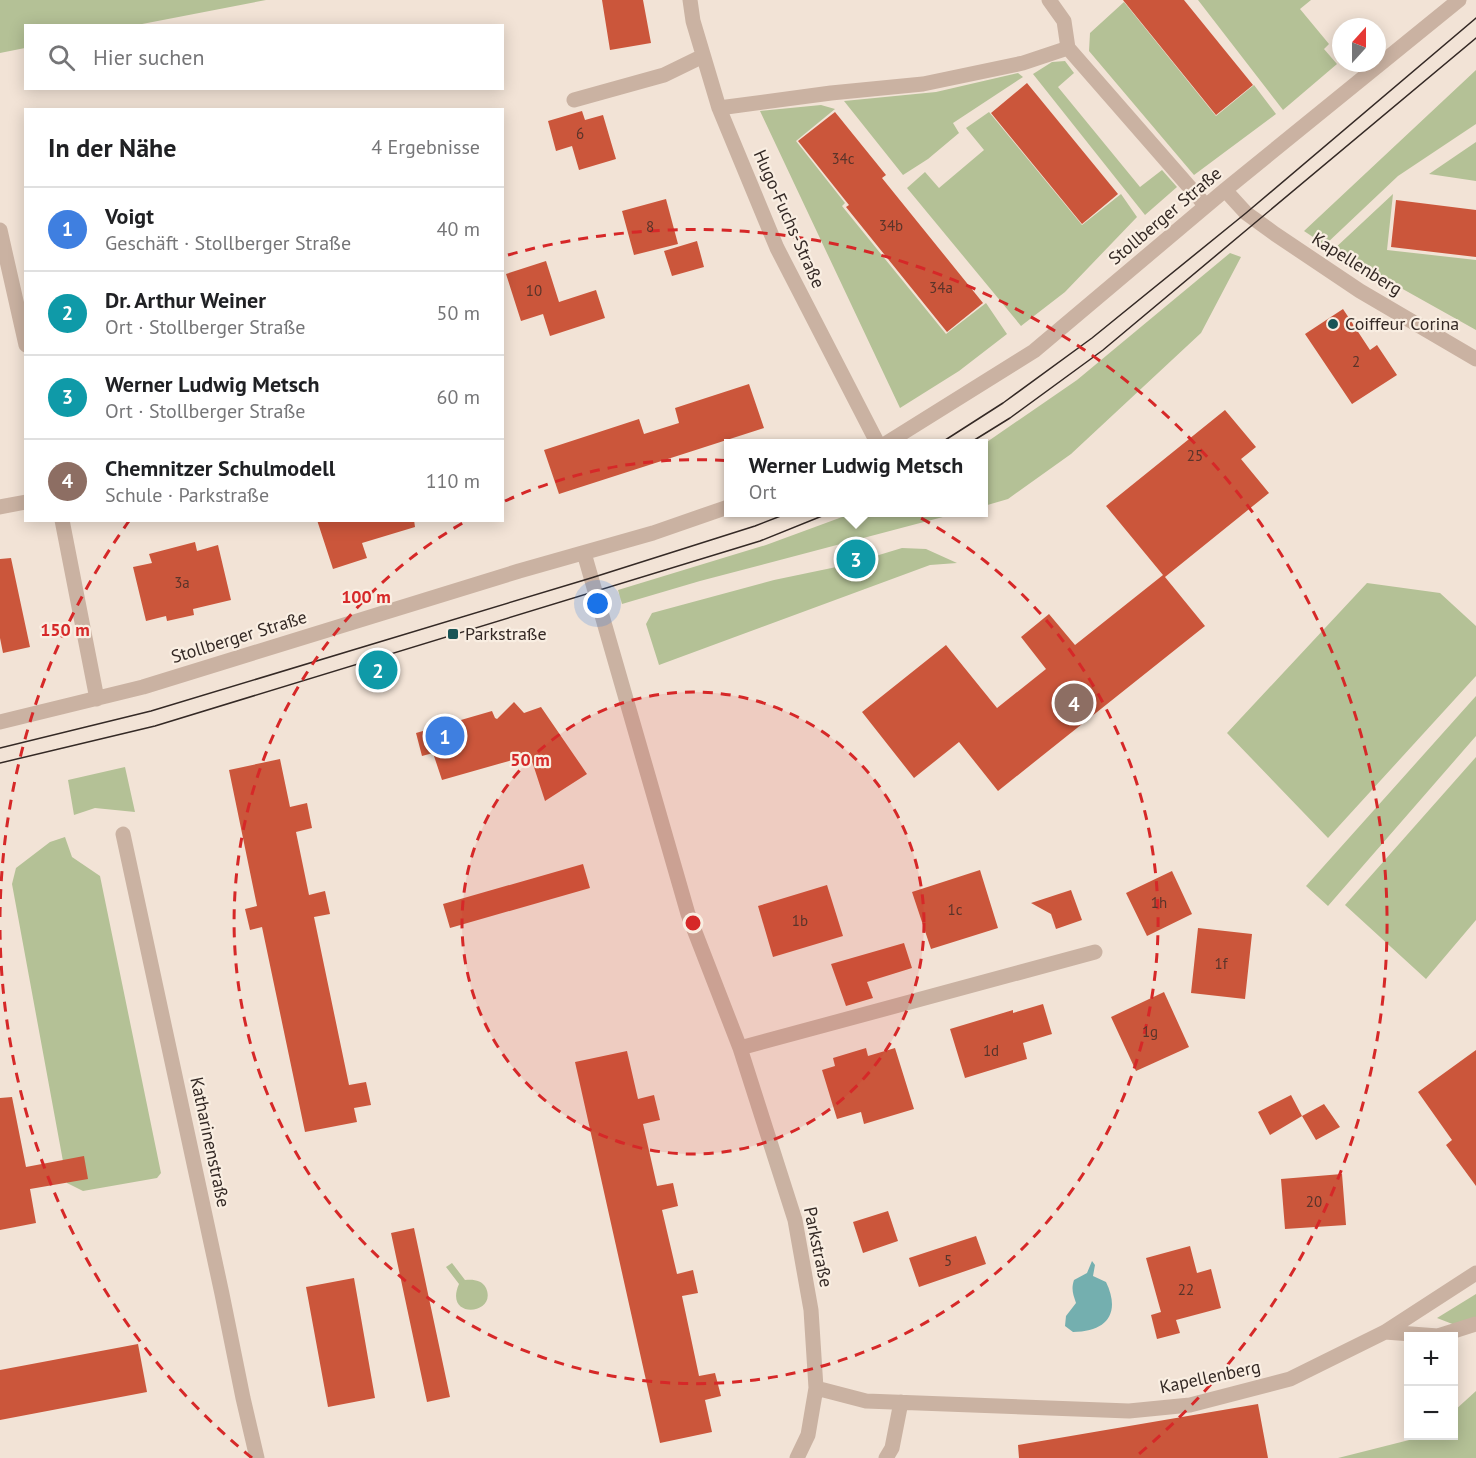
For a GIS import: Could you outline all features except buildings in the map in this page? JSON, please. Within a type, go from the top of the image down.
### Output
[{"type":"street","name":"Hugo-Fuchs-Straße","points":[[690,0],[693,21],[719,108],[777,248],[875,439]]},
{"type":"street","points":[[1049,0],[1064,21],[1068,48],[1206,206]]},
{"type":"street","name":"Stollberger Straße","points":[[893,439],[1034,351],[1225,190],[1459,0]]},
{"type":"street","points":[[719,108],[922,84],[1023,63],[1068,48]]},
{"type":"street","points":[[574,100],[664,75],[703,56]]},
{"type":"street","name":"Kapellenberg","points":[[1225,190],[1246,213],[1275,234],[1360,291],[1476,359]]},
{"type":"street","points":[[0,230],[24,336]]},
{"type":"street","points":[[0,507],[24,502]]},
{"type":"street","name":"Stollberger Straße","points":[[0,722],[143,687],[724,509]]},
{"type":"street","points":[[62,522],[98,699]]},
{"type":"street","name":"Parkstraße","points":[[584,553],[688,914],[740,1048],[795,1220],[811,1310],[816,1388],[808,1435],[797,1458]]},
{"type":"street","name":"Katharinenstraße","points":[[123,834],[257,1458]]},
{"type":"street","points":[[740,1048],[1095,952]]},
{"type":"street","name":"Kapellenberg","points":[[816,1388],[866,1401],[1129,1411],[1190,1405],[1290,1380],[1385,1332],[1476,1273]]},
{"type":"street","points":[[1385,1332],[1438,1336],[1476,1324]]},
{"type":"street","points":[[886,1458],[892,1448],[901,1402]]},
{"type":"green space","points":[[0,0],[266,0],[142,24],[24,24],[24,48],[0,53]]},
{"type":"green space","points":[[1198,0],[1311,0],[1300,9],[1329,44],[1324,49],[1332,58],[1332,68],[1283,110]]},
{"type":"green space","points":[[1124,2],[1216,116],[1254,85],[1276,114],[1194,175],[1089,51],[1090,33]]},
{"type":"green space","points":[[1065,61],[1074,73],[1058,87],[1140,187],[1162,170],[1177,187],[1145,215],[1033,74],[1052,62]]},
{"type":"green space","points":[[1476,70],[1476,124],[1398,176],[1325,245],[1304,231]]},
{"type":"green space","points":[[1018,73],[1023,77],[953,123],[959,133],[928,159],[903,175],[844,101],[936,92]]},
{"type":"green space","points":[[821,105],[835,109],[796,141],[845,203],[842,206],[946,334],[986,303],[1007,334],[959,371],[900,408],[760,111]]},
{"type":"green space","points":[[989,112],[1082,225],[1121,194],[1137,217],[1065,292],[1021,326],[907,188],[925,172],[939,188],[984,150],[966,128]]},
{"type":"green space","points":[[1476,142],[1476,181],[1429,174]]},
{"type":"green space","points":[[1393,194],[1387,250],[1476,260],[1476,330],[1333,250]]},
{"type":"green space","points":[[1230,253],[1241,257],[1201,333],[1071,454],[1008,499],[988,505],[988,441],[1077,380]]},
{"type":"green space","points":[[842,517],[943,517],[622,604],[618,590],[766,545]]},
{"type":"green space","points":[[902,548],[926,549],[957,563],[930,565],[659,665],[646,624],[652,613],[774,580],[846,565]]},
{"type":"green space","points":[[1367,583],[1440,593],[1476,626],[1476,676],[1328,838],[1227,733]]},
{"type":"green space","points":[[1476,696],[1476,736],[1328,906],[1306,886]]},
{"type":"green space","points":[[1476,757],[1476,920],[1426,979],[1345,905]]},
{"type":"green space","points":[[125,767],[135,812],[95,808],[74,815],[68,780]]},
{"type":"green space","points":[[65,837],[72,857],[100,876],[161,1173],[157,1178],[83,1191],[67,1183],[12,884],[16,868],[50,842]]},
{"type":"green space","points":[[452,1263],[465,1280],[482,1283],[488,1297],[485,1304],[471,1310],[458,1304],[456,1296],[459,1284],[446,1267]]},
{"type":"green space","points":[[1476,1294],[1476,1317],[1455,1325],[1437,1318]]},
{"type":"green space","points":[[1476,1391],[1476,1458],[1338,1458],[1409,1440],[1458,1440],[1458,1407]]},
{"type":"water","points":[[1092,1261],[1095,1265],[1093,1276],[1106,1282],[1112,1303],[1111,1311],[1108,1319],[1095,1329],[1073,1332],[1065,1326],[1066,1316],[1076,1303],[1073,1283],[1074,1280],[1087,1273]]},
{"type":"tram line","points":[[947,439],[1003,403],[1092,338],[1246,213],[1476,18]]},
{"type":"tram line","points":[[976,439],[1010,418],[1103,350],[1476,38]]},
{"type":"tram line","points":[[0,748],[151,711],[591,578],[778,517]]},
{"type":"tram line","points":[[0,763],[155,726],[760,541],[820,517]]},
{"type":"place","name":"Coiffeur Corina","points":[[1333,324]]},
{"type":"place","name":"Werner Ludwig Metsch","points":[[856,559]]},
{"type":"place","name":"Parkstraße","points":[[453,634]]},
{"type":"place","name":"Dr. Arthur Weiner","points":[[378,670]]},
{"type":"place","name":"Chemnitzer Schulmodell","points":[[1074,703]]},
{"type":"place","name":"Voigt","points":[[445,736]]}]
